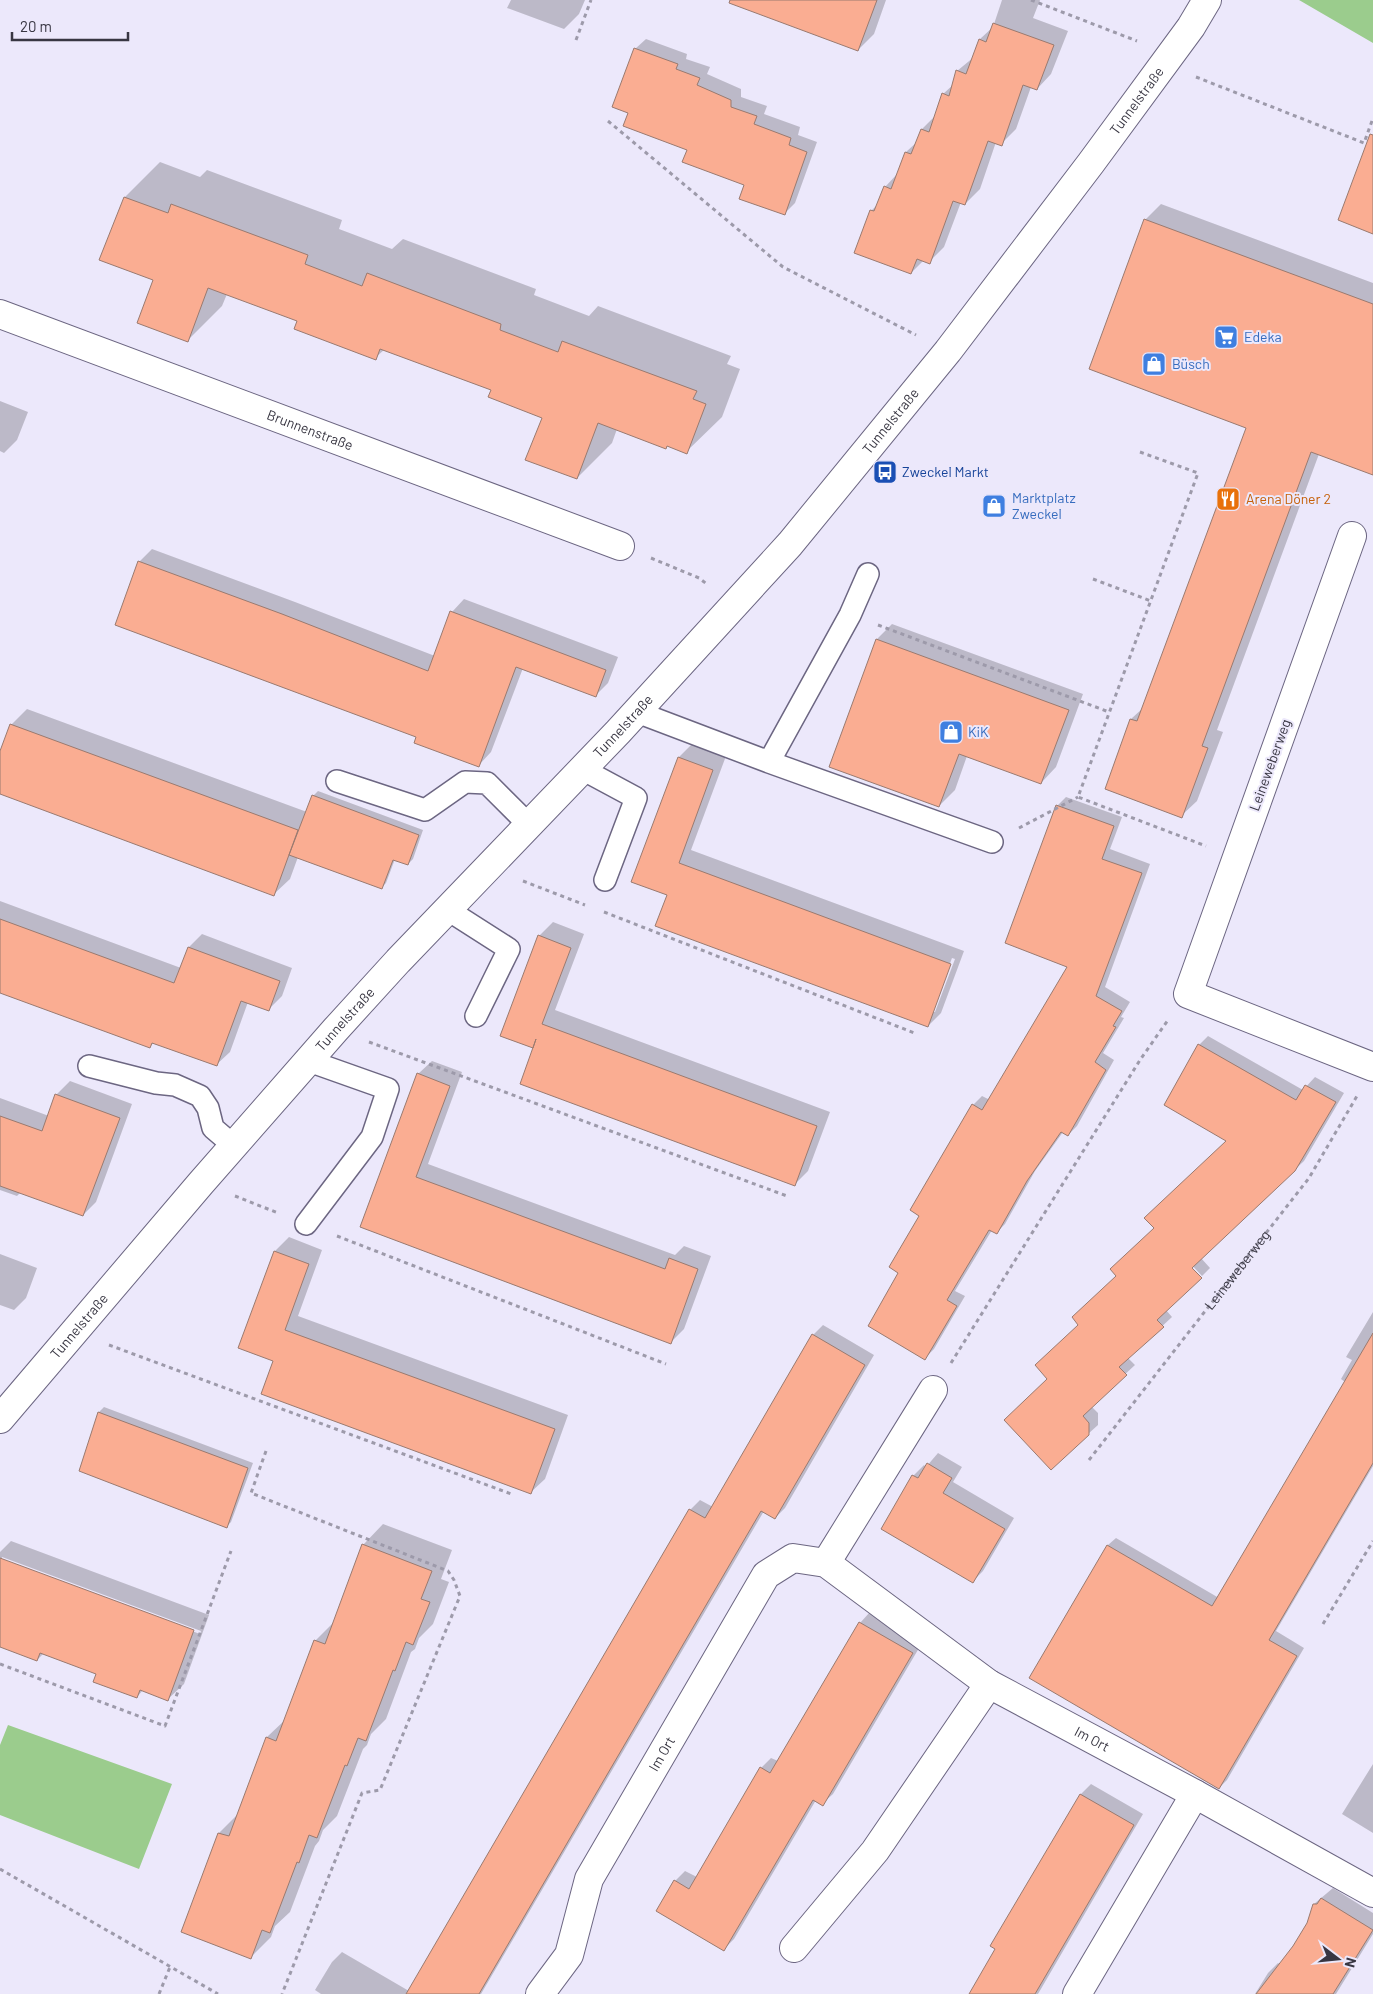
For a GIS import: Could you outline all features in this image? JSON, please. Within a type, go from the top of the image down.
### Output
[{"type":"street","name":"Tunnelstraße","points":[[0,1419],[201,1183],[336,1030],[637,712],[790,544],[948,351],[1091,163],[1190,27],[1207,0]]},
{"type":"street","name":"Brunnenstraße","points":[[0,314],[620,546]]},
{"type":"street","name":"Leineweberweg","points":[[1188,994],[1352,536]]},
{"type":"street","points":[[1188,994],[1373,1067]]},
{"type":"street","points":[[826,1563],[933,1390]]},
{"type":"street","name":"Im Ort","points":[[540,1994],[569,1955],[589,1879],[766,1575],[793,1558],[826,1563],[989,1684],[1195,1794],[1373,1893]]},
{"type":"street","points":[[794,1948],[875,1851],[989,1684]]},
{"type":"street","points":[[1077,1994],[1195,1794]]},
{"type":"lane","points":[[769,762],[850,615],[868,574]]},
{"type":"lane","points":[[637,712],[769,762],[992,842]]},
{"type":"lane","points":[[582,769],[636,798],[605,880]]},
{"type":"lane","points":[[338,781],[425,810],[465,782],[487,783],[529,825]]},
{"type":"lane","points":[[448,910],[509,949],[476,1016]]},
{"type":"lane","points":[[306,1224],[372,1137],[388,1090],[309,1061]]},
{"type":"lane","points":[[89,1066],[156,1083],[174,1085],[200,1096],[208,1108],[213,1128],[234,1146]]},
{"type":"path","points":[[576,40],[591,0]]},
{"type":"path","points":[[1031,0],[1364,143],[1373,118]]},
{"type":"path","points":[[608,121],[783,268],[948,351]]},
{"type":"path","points":[[992,842],[1078,797],[1198,473],[1140,452]]},
{"type":"path","points":[[620,546],[699,578],[736,604]]},
{"type":"path","points":[[1093,579],[1151,601]]},
{"type":"path","points":[[850,615],[1109,712]]},
{"type":"path","points":[[1078,797],[1237,858]]},
{"type":"path","points":[[490,868],[592,908]]},
{"type":"path","points":[[601,911],[917,1034]]},
{"type":"path","points":[[949,1366],[1140,1060],[1188,994]]},
{"type":"path","points":[[336,1030],[787,1196]]},
{"type":"path","name":"Leineweberweg","points":[[1089,1460],[1309,1178],[1358,1095]]},
{"type":"path","points":[[201,1183],[666,1364]]},
{"type":"path","points":[[75,1332],[514,1495]]},
{"type":"path","points":[[266,1451],[251,1493],[448,1571],[454,1580],[460,1596],[380,1790],[362,1794],[282,1994]]},
{"type":"path","points":[[1323,1624],[1373,1541]]},
{"type":"path","points":[[0,1664],[165,1726],[231,1552]]},
{"type":"path","points":[[0,1869],[218,1994]]},
{"type":"path","points":[[160,1994],[170,1967]]},
{"type":"green space","points":[[1299,0],[1373,0],[1373,43]]},
{"type":"green space","points":[[8,1725],[172,1784],[139,1869],[0,1815],[0,1745]]},
{"type":"building","points":[[730,0],[877,0],[858,51],[729,3]]},
{"type":"building","points":[[993,23],[1054,45],[1037,90],[1023,85],[1002,146],[988,141],[965,205],[953,201],[930,264],[917,259],[911,274],[854,253],[870,210],[874,211],[884,186],[891,189],[905,152],[911,154],[921,129],[929,132],[942,93],[949,96],[956,70],[966,74],[979,39],[986,42]]},
{"type":"building","points":[[634,48],[678,64],[676,69],[700,78],[697,85],[731,100],[731,107],[757,116],[754,124],[791,138],[789,145],[807,152],[785,215],[739,199],[744,185],[682,162],[687,150],[623,126],[628,113],[612,107]]},
{"type":"building","points":[[1370,134],[1373,135],[1373,234],[1338,220]]},
{"type":"building","points":[[124,197],[168,213],[171,204],[308,255],[305,264],[362,286],[367,273],[501,324],[500,330],[558,352],[562,341],[697,391],[693,399],[706,404],[687,454],[667,446],[666,449],[598,423],[577,479],[525,460],[542,418],[488,397],[491,390],[380,349],[376,360],[294,329],[297,321],[208,288],[188,342],[137,323],[153,280],[99,260]]},
{"type":"building","points":[[1144,219],[1373,304],[1373,475],[1311,452],[1202,746],[1208,748],[1182,818],[1105,789],[1130,719],[1137,721],[1246,428],[1089,369]]},
{"type":"building","points":[[138,561],[282,614],[428,671],[450,611],[606,670],[596,697],[516,667],[479,767],[414,743],[416,737],[115,625]]},
{"type":"building","name":"KiK","points":[[876,639],[1069,710],[1041,784],[959,754],[939,807],[829,767]]},
{"type":"building","points":[[10,724],[298,830],[274,896],[0,794],[0,751]]},
{"type":"building","points":[[678,757],[713,770],[679,863],[951,964],[928,1027],[655,926],[667,895],[631,882]]},
{"type":"building","points":[[312,795],[419,835],[408,865],[393,860],[382,889],[289,855]]},
{"type":"building","points":[[1056,805],[1114,826],[1102,859],[1142,873],[1096,996],[1122,1011],[1113,1026],[1116,1027],[1095,1062],[1106,1070],[1068,1136],[1061,1132],[1027,1181],[997,1234],[989,1230],[947,1300],[957,1306],[925,1360],[868,1326],[898,1273],[889,1267],[919,1216],[910,1210],[972,1104],[982,1110],[1067,967],[1005,943]]},
{"type":"building","points":[[0,919],[174,983],[188,947],[280,981],[269,1011],[241,1001],[217,1066],[152,1043],[150,1048],[0,993]]},
{"type":"building","points":[[538,935],[571,948],[542,1024],[817,1126],[795,1186],[520,1084],[533,1048],[500,1036]]},
{"type":"building","points":[[1198,1044],[1296,1100],[1305,1085],[1336,1102],[1295,1171],[1192,1268],[1202,1278],[1157,1320],[1164,1327],[1119,1367],[1127,1375],[1083,1416],[1089,1423],[1089,1435],[1051,1470],[1004,1420],[1047,1379],[1035,1365],[1078,1325],[1072,1317],[1116,1276],[1110,1269],[1154,1228],[1144,1218],[1226,1141],[1164,1105]]},
{"type":"building","points":[[417,1073],[450,1086],[416,1177],[665,1269],[669,1258],[698,1269],[671,1344],[360,1227]]},
{"type":"building","points":[[55,1094],[120,1118],[83,1216],[0,1186],[0,1116],[42,1131]]},
{"type":"building","points":[[274,1251],[309,1264],[285,1330],[555,1429],[531,1494],[261,1394],[273,1361],[238,1348]]},
{"type":"building","points":[[1373,1333],[1373,1463],[1269,1640],[1297,1656],[1219,1789],[1029,1678],[1107,1545],[1212,1606]]},
{"type":"building","points":[[812,1334],[865,1365],[775,1519],[761,1511],[479,1994],[406,1994],[689,1509],[705,1518]]},
{"type":"building","points":[[98,1412],[248,1468],[227,1528],[79,1471]]},
{"type":"building","points":[[927,1463],[952,1478],[943,1493],[1005,1529],[973,1583],[881,1529],[912,1475],[918,1478]]},
{"type":"building","points":[[362,1544],[432,1571],[421,1599],[430,1602],[413,1645],[406,1642],[395,1671],[393,1670],[366,1741],[358,1738],[347,1766],[345,1765],[317,1838],[309,1835],[270,1933],[262,1930],[251,1959],[181,1932],[218,1833],[229,1836],[266,1737],[276,1741],[314,1640],[325,1644]]},
{"type":"building","points":[[0,1558],[194,1630],[168,1701],[140,1690],[137,1698],[93,1682],[96,1674],[40,1653],[37,1661],[0,1647]]},
{"type":"building","points":[[859,1622],[913,1653],[823,1806],[813,1800],[724,1951],[656,1911],[674,1880],[689,1889],[760,1767],[770,1773]]},
{"type":"building","points":[[1080,1794],[1134,1825],[1035,1994],[969,1994],[995,1949],[990,1946]]},
{"type":"building","points":[[1321,1898],[1373,1930],[1333,1994],[1256,1994],[1293,1946],[1307,1923],[1313,1904],[1317,1904]]},
{"type":"place","name":"Edeka","points":[[1226,337]]},
{"type":"place","name":"Büsch","points":[[1154,364]]},
{"type":"place","name":"Zweckel Markt","points":[[885,472]]},
{"type":"place","name":"Arena Döner 2","points":[[1228,499]]},
{"type":"place","name":"Marktplatz Zweckel","points":[[994,506]]},
{"type":"place","name":"KiK","points":[[951,732]]}]
